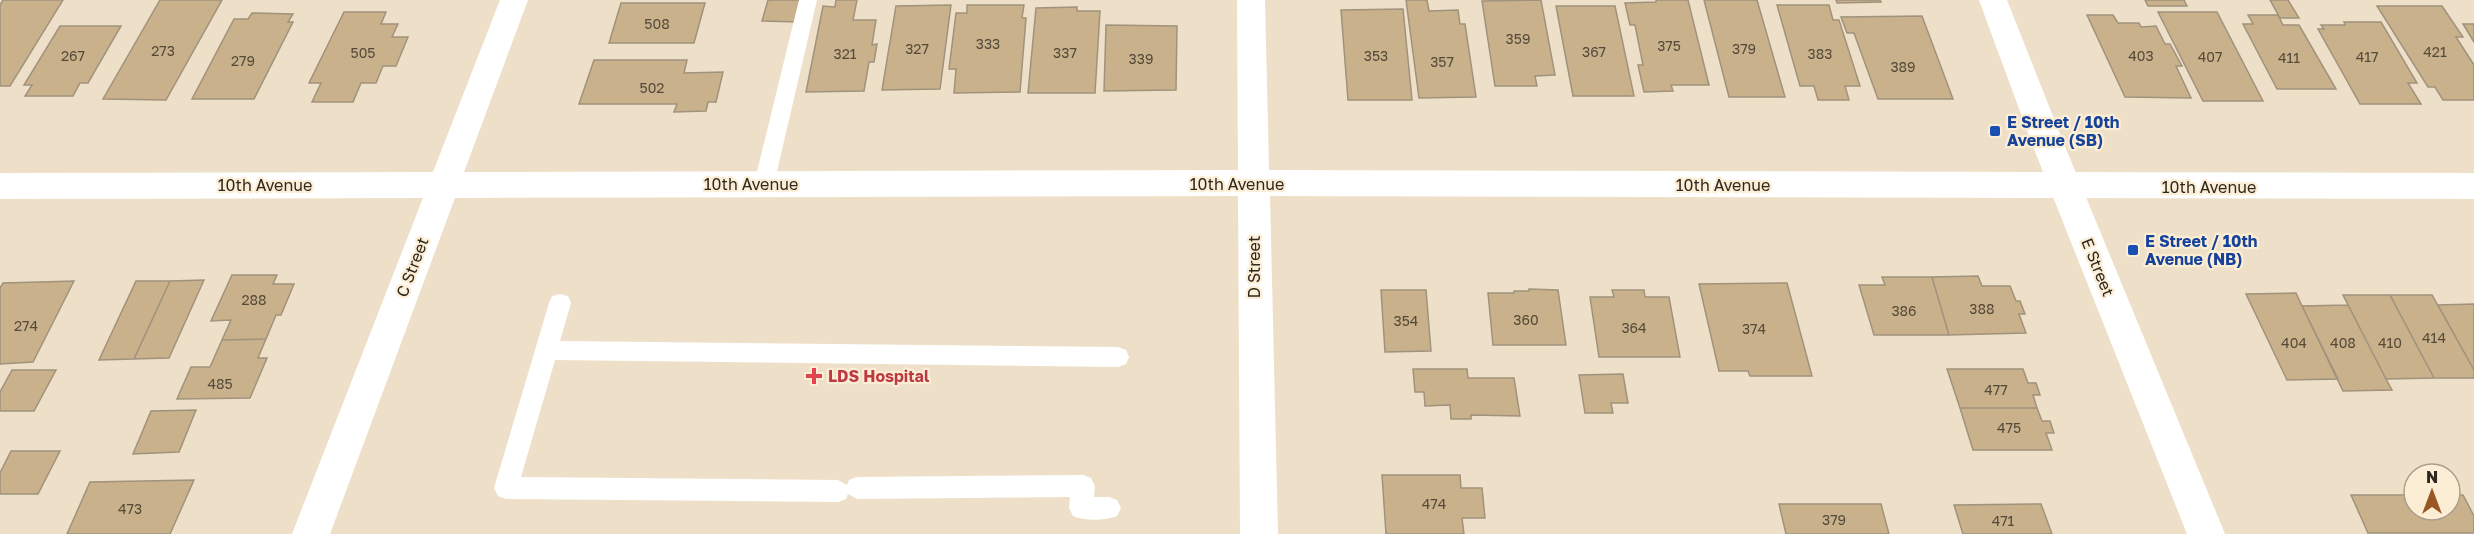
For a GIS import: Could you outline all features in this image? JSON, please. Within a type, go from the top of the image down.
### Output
[{"type":"street","name":"C Street","points":[[311,534],[514,0]]},
{"type":"street","name":"D Street","points":[[1251,0],[1259,534]]},
{"type":"street","name":"E Street","points":[[1993,0],[2205,534]]},
{"type":"street","name":"10th Avenue","points":[[0,186],[444,184],[2474,186]]},
{"type":"lane","points":[[764,184],[808,0]]},
{"type":"lane","points":[[560,303],[506,488],[847,489],[1083,486],[1081,508],[1109,508]]},
{"type":"lane","points":[[547,350],[1118,357]]},
{"type":"building","points":[[3,0],[63,0],[10,86],[0,86],[0,5]]},
{"type":"building","points":[[160,0],[222,0],[166,100],[103,99]]},
{"type":"building","points":[[768,0],[803,0],[798,22],[762,21]]},
{"type":"building","points":[[836,0],[857,0],[853,20],[876,20],[872,45],[877,44],[874,62],[869,62],[864,91],[806,92],[823,6],[835,7]]},
{"type":"building","points":[[1406,0],[1427,0],[1429,11],[1458,10],[1460,24],[1465,24],[1476,97],[1419,98]]},
{"type":"building","points":[[1541,0],[1555,75],[1535,76],[1537,86],[1495,86],[1482,1]]},
{"type":"building","points":[[1656,0],[1688,0],[1709,85],[1671,85],[1673,91],[1644,92],[1638,65],[1643,65],[1635,25],[1630,25],[1625,3],[1656,2]]},
{"type":"building","points":[[1704,0],[1757,0],[1785,97],[1729,97]]},
{"type":"building","points":[[1836,0],[1880,0],[1881,2],[1837,3]]},
{"type":"building","points":[[2145,0],[2184,0],[2187,6],[2148,6]]},
{"type":"building","points":[[2270,0],[2288,0],[2299,18],[2280,18]]},
{"type":"building","points":[[621,3],[705,3],[694,43],[609,43]]},
{"type":"building","points":[[951,5],[940,89],[882,90],[896,6]]},
{"type":"building","points":[[967,5],[1024,5],[1022,18],[1026,18],[1020,92],[954,93],[956,69],[949,69],[956,13],[967,13]]},
{"type":"building","points":[[1777,5],[1829,5],[1833,20],[1839,20],[1860,86],[1845,86],[1849,100],[1818,100],[1814,86],[1800,86]]},
{"type":"building","points":[[1556,6],[1615,6],[1634,96],[1573,96]]},
{"type":"building","points":[[2377,6],[2442,6],[2463,37],[2456,37],[2474,65],[2474,100],[2443,100],[2435,87],[2428,87]]},
{"type":"building","points":[[1077,7],[1077,11],[1100,11],[1095,93],[1028,93],[1036,8]]},
{"type":"building","points":[[1403,9],[1412,100],[1348,100],[1341,10]]},
{"type":"building","points":[[344,12],[386,12],[381,24],[398,24],[392,37],[408,37],[396,66],[383,66],[376,83],[361,83],[353,102],[312,102],[321,83],[309,83]]},
{"type":"building","points":[[2158,12],[2217,12],[2263,101],[2203,101]]},
{"type":"building","points":[[252,13],[293,14],[288,22],[293,22],[254,99],[192,99],[234,19],[248,19]]},
{"type":"building","points":[[2087,15],[2113,15],[2118,23],[2139,23],[2141,27],[2156,26],[2165,44],[2170,44],[2182,66],[2176,66],[2191,98],[2125,97]]},
{"type":"building","points":[[2248,15],[2278,15],[2283,25],[2299,25],[2336,89],[2277,89],[2243,24],[2253,24]]},
{"type":"building","points":[[1922,16],[1953,99],[1878,99],[1854,33],[1847,33],[1841,17]]},
{"type":"building","points":[[2344,22],[2381,22],[2417,83],[2408,83],[2421,104],[2360,104],[2318,29],[2324,29],[2321,25],[2345,25]]},
{"type":"building","points":[[2463,24],[2474,24],[2474,42]]},
{"type":"building","points":[[1106,25],[1177,26],[1176,90],[1104,91]]},
{"type":"building","points":[[60,26],[121,26],[88,83],[80,83],[73,96],[25,96],[32,85],[24,85]]},
{"type":"building","points":[[594,60],[687,60],[684,73],[723,72],[716,102],[708,102],[706,111],[674,112],[677,104],[579,104]]},
{"type":"building","points":[[232,275],[277,275],[273,284],[294,284],[281,315],[276,315],[266,339],[222,340],[231,320],[211,321]]},
{"type":"building","points":[[1978,276],[1982,286],[2010,286],[2025,314],[2019,314],[2026,333],[1949,335],[1932,277]]},
{"type":"building","points":[[1882,277],[1932,277],[1949,335],[1874,335],[1859,285],[1885,285]]},
{"type":"building","points":[[204,280],[169,358],[134,359],[170,281]]},
{"type":"building","points":[[74,281],[33,362],[0,364],[0,288],[3,283]]},
{"type":"building","points":[[136,281],[170,281],[134,359],[99,360]]},
{"type":"building","points":[[1787,283],[1812,376],[1750,376],[1748,371],[1719,371],[1699,284]]},
{"type":"building","points":[[1529,289],[1558,290],[1566,345],[1493,345],[1488,293],[1514,293],[1514,291],[1529,291]]},
{"type":"building","points":[[1381,290],[1426,290],[1431,351],[1385,352]]},
{"type":"building","points":[[1612,290],[1644,290],[1645,297],[1669,297],[1680,357],[1599,357],[1590,297],[1614,297]]},
{"type":"building","points":[[2296,293],[2338,379],[2287,380],[2246,294]]},
{"type":"building","points":[[2343,295],[2390,295],[2434,378],[2386,379]]},
{"type":"building","points":[[2390,295],[2432,295],[2474,370],[2474,378],[2434,378]]},
{"type":"building","points":[[2474,304],[2474,370],[2438,305]]},
{"type":"building","points":[[2348,305],[2392,390],[2343,391],[2302,306]]},
{"type":"building","points":[[266,339],[258,358],[267,358],[250,398],[177,399],[191,367],[210,367],[222,340]]},
{"type":"building","points":[[1413,369],[1467,369],[1468,378],[1514,378],[1520,416],[1471,415],[1471,419],[1451,419],[1450,405],[1425,406],[1424,392],[1415,392]]},
{"type":"building","points":[[1947,369],[2023,369],[2028,383],[2036,383],[2040,395],[2033,395],[2037,408],[1960,408]]},
{"type":"building","points":[[12,370],[56,370],[34,411],[0,411],[0,392]]},
{"type":"building","points":[[1623,374],[1628,403],[1611,403],[1613,413],[1585,413],[1579,375]]},
{"type":"building","points":[[1960,408],[2037,408],[2042,421],[2050,421],[2054,433],[2046,433],[2052,450],[1973,450]]},
{"type":"building","points":[[196,410],[179,452],[133,454],[151,411]]},
{"type":"building","points":[[11,451],[60,451],[38,494],[0,494],[0,473]]},
{"type":"building","points":[[1382,475],[1460,475],[1461,488],[1482,488],[1485,518],[1462,518],[1464,534],[1386,534]]},
{"type":"building","points":[[194,480],[170,534],[67,534],[90,482]]},
{"type":"building","points":[[2351,495],[2402,495],[2402,522],[2462,522],[2463,495],[2474,516],[2474,533],[2368,533]]},
{"type":"building","points":[[1779,504],[1881,504],[1889,534],[1786,534]]},
{"type":"building","points":[[2041,504],[2052,534],[1963,534],[1954,505]]},
{"type":"place","name":"E Street / 10th Avenue (SB)","points":[[1995,131]]},
{"type":"place","name":"E Street / 10th Avenue (NB)","points":[[2133,250]]},
{"type":"place","name":"LDS Hospital","points":[[814,376]]}]
